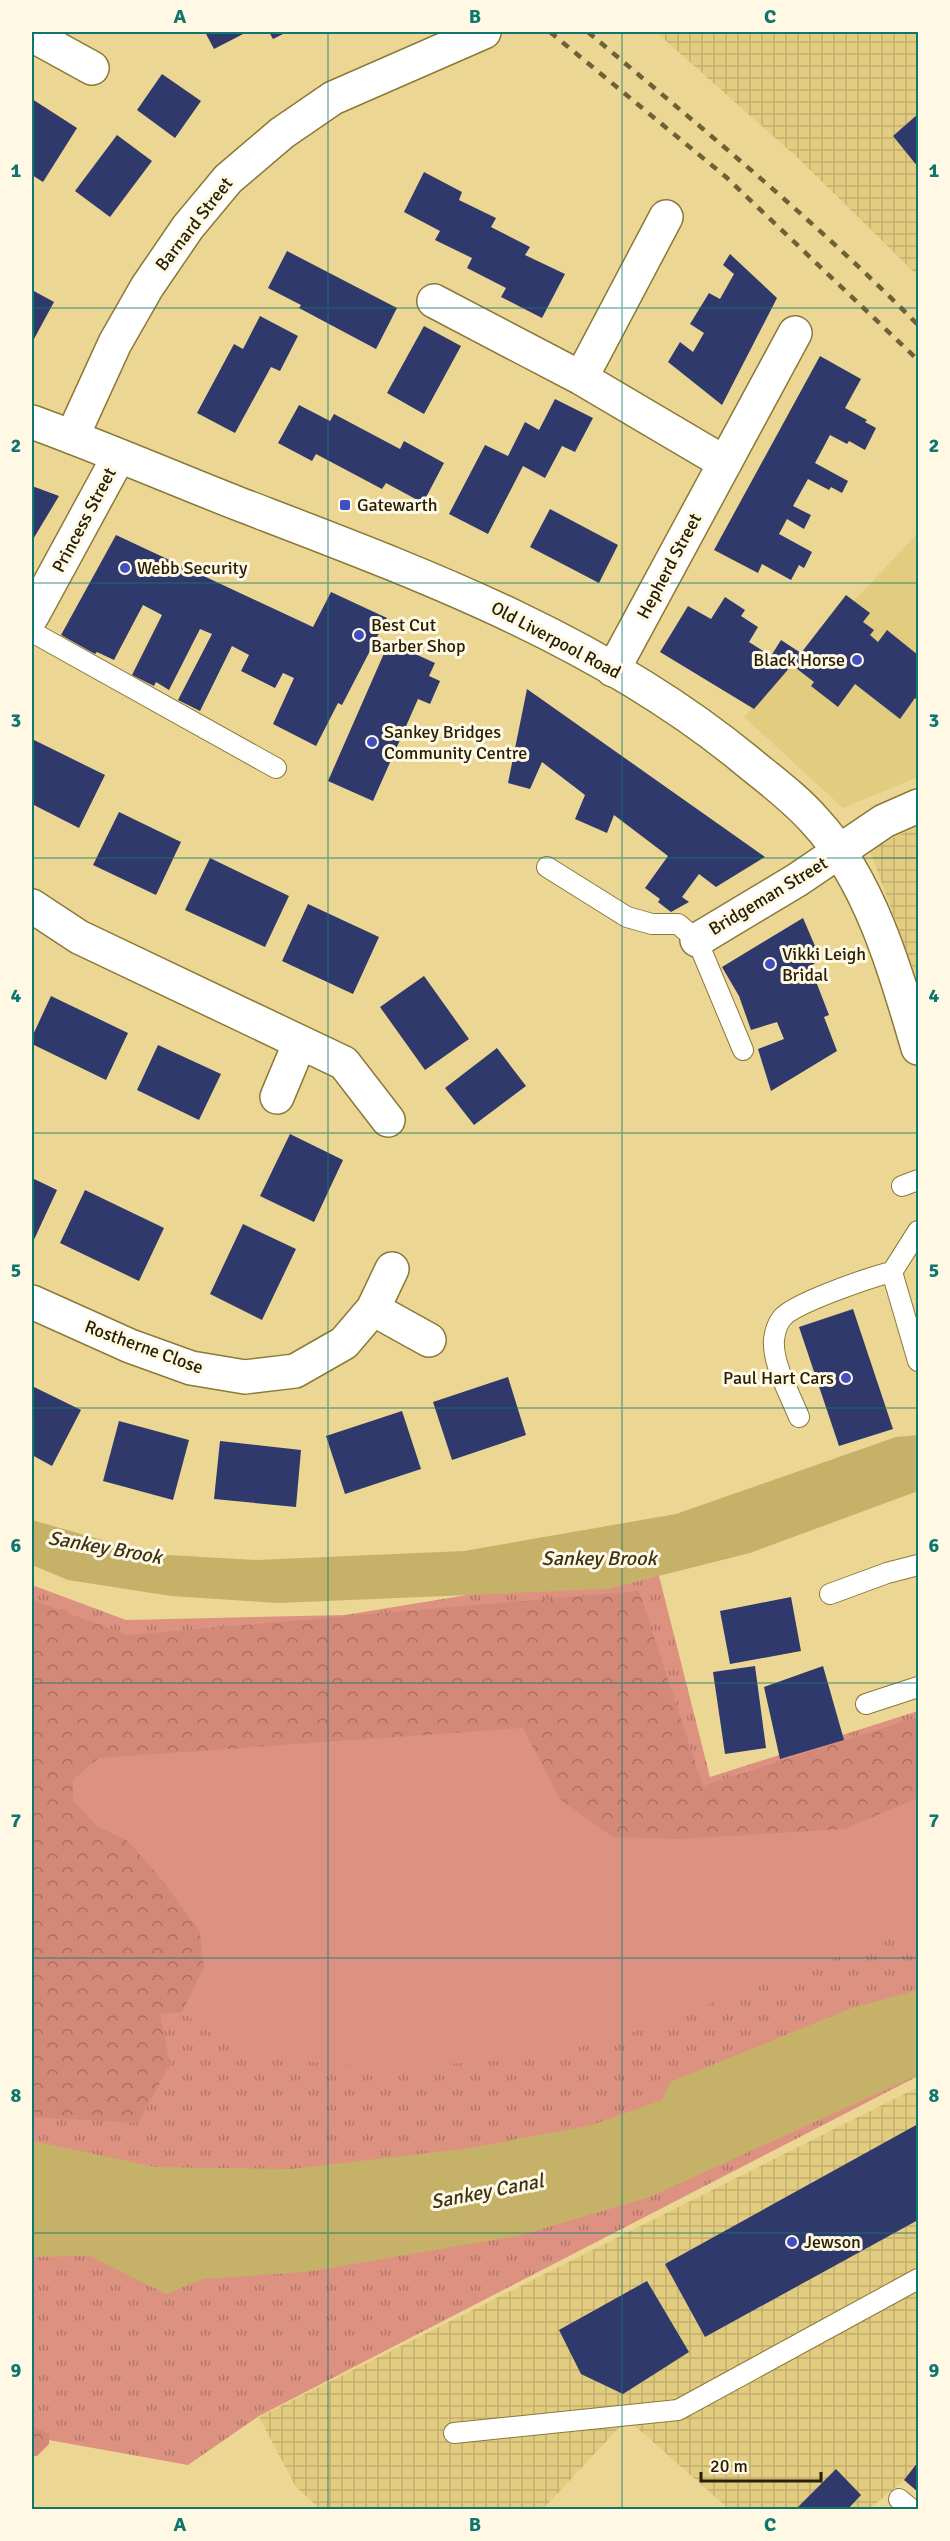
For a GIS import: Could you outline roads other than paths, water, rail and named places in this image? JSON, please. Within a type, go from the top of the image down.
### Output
[{"type":"street","name":"Barnard Street","points":[[72,437],[115,343],[147,287],[188,227],[228,179],[282,133],[333,98],[484,32]]},
{"type":"street","points":[[32,35],[92,68]]},
{"type":"street","points":[[581,378],[666,217]]},
{"type":"street","points":[[434,300],[581,378],[725,463]]},
{"type":"street","name":"Hepherd Street","points":[[613,670],[795,333]]},
{"type":"street","name":"Old Liverpool Road","points":[[32,422],[455,588],[544,630],[704,725],[791,797],[816,821],[840,852],[860,887],[879,932],[900,985],[918,1048]]},
{"type":"street","name":"Princess Street","points":[[32,619],[119,456]]},
{"type":"street","name":"Bridgeman Street","points":[[697,940],[840,852],[884,821],[918,806]]},
{"type":"street","points":[[32,906],[79,937],[344,1063],[388,1120]]},
{"type":"street","points":[[277,1097],[300,1042]]},
{"type":"street","name":"Rostherne Close","points":[[32,1302],[130,1346],[191,1368],[245,1377],[295,1371],[345,1343],[373,1309],[392,1269]]},
{"type":"street","points":[[373,1309],[429,1340]]},
{"type":"lane","points":[[32,619],[276,768]]},
{"type":"lane","points":[[547,867],[627,917],[652,924],[678,924],[697,940],[743,1050]]},
{"type":"lane","points":[[799,1417],[776,1360],[774,1340],[783,1316],[796,1308],[863,1280],[892,1272],[918,1231]]},
{"type":"lane","points":[[892,1272],[918,1361]]},
{"type":"lane","points":[[830,1594],[887,1573],[918,1565]]},
{"type":"lane","points":[[866,1704],[918,1687]]},
{"type":"lane","points":[[454,2433],[678,2410],[918,2279]]},
{"type":"water","name":"Sankey Brook","points":[[918,1435],[918,1491],[750,1553],[607,1589],[279,1603],[171,1596],[68,1580],[32,1565],[32,1520],[151,1554],[257,1560],[464,1551],[676,1514],[896,1437]]},
{"type":"water","name":"Sankey Canal","points":[[918,1990],[918,2075],[650,2197],[518,2236],[306,2272],[204,2279],[166,2294],[90,2256],[32,2257],[32,2141],[156,2167],[292,2169],[470,2148],[592,2125],[662,2100],[670,2082],[852,2008]]},
{"type":"railway","points":[[550,32],[726,177],[918,360]]},
{"type":"railway","points":[[588,32],[798,211],[918,325]]},
{"type":"place","name":"Gatewarth","points":[[345,505]]},
{"type":"place","name":"Webb Security","points":[[125,568]]},
{"type":"place","name":"Best Cut Barber Shop","points":[[359,635]]},
{"type":"place","name":"Black Horse","points":[[857,660]]},
{"type":"place","name":"Sankey Bridges Community Centre","points":[[372,742]]},
{"type":"place","name":"Vikki Leigh Bridal","points":[[770,964]]},
{"type":"place","name":"Paul Hart Cars","points":[[846,1378]]},
{"type":"place","name":"Jewson","points":[[792,2242]]}]
